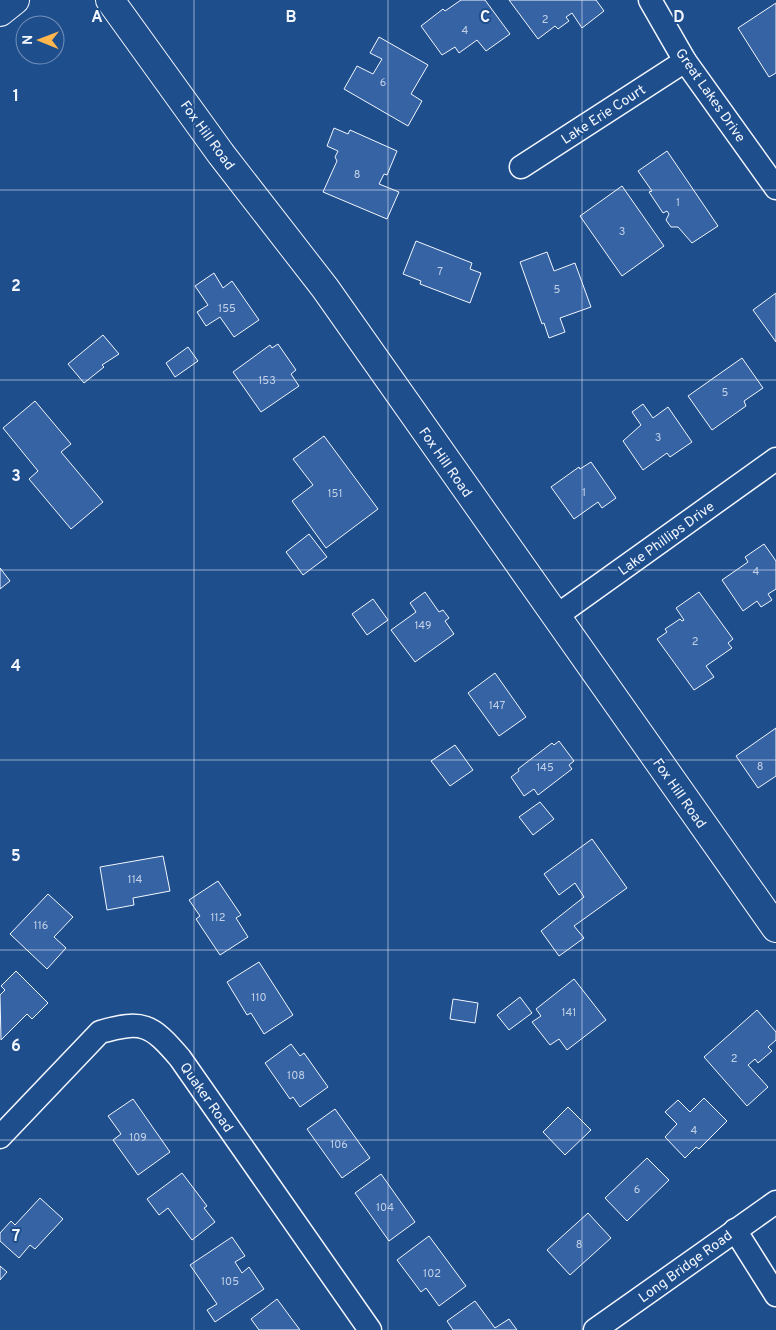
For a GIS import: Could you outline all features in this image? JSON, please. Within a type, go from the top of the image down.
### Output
[{"type":"main road","points":[[0,12],[14,0]]},
{"type":"main road","name":"Fox Hill Road","points":[[110,0],[221,154],[325,288],[555,617],[776,928]]},
{"type":"street","name":"Great Lakes Drive","points":[[650,0],[684,61],[776,188]]},
{"type":"street","name":"Lake Erie Court","points":[[521,167],[684,61]]},
{"type":"street","name":"Lake Phillips Drive","points":[[555,617],[776,459]]},
{"type":"street","name":"Quaker Road","points":[[0,1137],[100,1032],[123,1026],[144,1026],[163,1039],[180,1058],[370,1330]]},
{"type":"street","name":"Long Bridge Road","points":[[595,1330],[776,1202]]},
{"type":"street","points":[[735,1230],[776,1295]]},
{"type":"building","points":[[461,0],[485,0],[510,34],[486,51],[477,40],[459,53],[455,47],[442,55],[421,26],[443,9],[445,11]]},
{"type":"building","points":[[509,0],[596,0],[604,11],[582,28],[572,13],[566,17],[569,21],[558,29],[555,26],[538,39]]},
{"type":"building","points":[[776,3],[776,73],[769,77],[738,28]]},
{"type":"building","points":[[379,37],[428,65],[411,94],[422,101],[408,126],[344,89],[357,66],[373,74],[382,59],[370,53]]},
{"type":"building","points":[[334,128],[348,134],[350,130],[397,151],[387,175],[384,174],[379,184],[399,192],[387,219],[323,192],[337,161],[335,157],[338,151],[327,146]]},
{"type":"building","points":[[667,151],[718,226],[692,243],[678,227],[671,227],[666,220],[669,214],[667,211],[663,213],[649,192],[652,191],[638,171]]},
{"type":"building","points":[[622,186],[664,246],[622,276],[580,216]]},
{"type":"building","points":[[416,241],[472,263],[470,269],[481,273],[470,303],[420,284],[421,281],[403,274]]},
{"type":"building","points":[[547,252],[554,271],[575,263],[591,307],[560,318],[565,332],[549,338],[544,323],[542,324],[520,262]]},
{"type":"building","points":[[214,273],[223,288],[232,281],[259,320],[234,337],[220,317],[206,326],[197,312],[208,305],[195,286]]},
{"type":"building","points":[[776,293],[776,342],[753,310]]},
{"type":"building","points":[[103,335],[119,354],[102,365],[104,367],[84,383],[68,364]]},
{"type":"building","points":[[278,344],[296,370],[291,374],[299,386],[261,412],[233,372],[270,345],[272,348]]},
{"type":"building","points":[[188,347],[198,361],[175,377],[166,363]]},
{"type":"building","points":[[742,358],[763,388],[744,401],[746,406],[712,430],[688,396]]},
{"type":"building","points":[[35,401],[71,444],[61,452],[103,502],[71,529],[29,479],[38,471],[3,428]]},
{"type":"building","points":[[643,404],[653,418],[668,407],[692,442],[670,457],[667,453],[643,470],[623,441],[641,425],[632,412]]},
{"type":"building","points":[[324,436],[378,509],[326,548],[292,501],[313,485],[293,459]]},
{"type":"building","points":[[591,462],[616,498],[602,508],[598,502],[574,519],[551,487],[579,467],[580,469]]},
{"type":"building","points":[[309,534],[327,557],[303,575],[286,552]]},
{"type":"building","points":[[764,544],[776,561],[776,589],[768,594],[772,600],[761,607],[757,601],[743,611],[722,580],[748,562],[745,557]]},
{"type":"building","points":[[0,568],[10,581],[0,589]]},
{"type":"building","points":[[425,592],[439,612],[443,610],[449,618],[445,621],[454,634],[415,662],[391,630],[416,612],[410,603]]},
{"type":"building","points":[[699,592],[733,639],[728,643],[732,648],[706,666],[714,677],[694,690],[657,639],[667,632],[665,629],[680,619],[684,620],[676,608]]},
{"type":"building","points":[[373,599],[388,620],[367,635],[352,614]]},
{"type":"building","points":[[495,673],[526,717],[499,736],[468,693]]},
{"type":"building","points":[[776,728],[776,776],[758,788],[736,756]]},
{"type":"building","points":[[559,741],[574,761],[569,765],[572,769],[538,795],[534,789],[524,796],[511,777],[519,771],[518,769],[552,743],[554,745]]},
{"type":"building","points":[[455,745],[473,770],[450,786],[431,761]]},
{"type":"building","points":[[540,802],[554,819],[533,835],[519,817]]},
{"type":"building","points":[[592,839],[627,888],[574,926],[584,938],[559,956],[541,931],[584,897],[575,883],[559,895],[544,874]]},
{"type":"building","points":[[163,856],[170,891],[133,898],[134,905],[107,910],[100,867]]},
{"type":"building","points":[[218,881],[241,915],[236,918],[248,937],[220,955],[196,919],[200,916],[189,900]]},
{"type":"building","points":[[48,894],[73,917],[54,937],[66,948],[47,969],[10,934]]},
{"type":"building","points":[[259,962],[293,1015],[264,1034],[251,1013],[247,1015],[227,982]]},
{"type":"building","points":[[16,971],[48,1003],[32,1019],[27,1014],[1,1040],[0,995],[5,990],[1,986]]},
{"type":"building","points":[[574,979],[606,1020],[567,1050],[559,1039],[550,1045],[532,1022],[541,1016],[536,1009]]},
{"type":"building","points":[[520,997],[532,1013],[509,1030],[497,1015]]},
{"type":"building","points":[[453,999],[478,1003],[475,1023],[450,1019]]},
{"type":"building","points":[[757,1010],[776,1032],[776,1040],[768,1047],[772,1051],[758,1063],[755,1059],[748,1065],[768,1087],[747,1106],[704,1057]]},
{"type":"building","points":[[291,1044],[300,1056],[304,1053],[328,1087],[300,1107],[293,1097],[290,1099],[265,1063]]},
{"type":"building","points":[[704,1098],[727,1121],[699,1149],[696,1147],[685,1158],[665,1137],[677,1124],[665,1112],[678,1100],[690,1112]]},
{"type":"building","points":[[133,1099],[170,1152],[138,1175],[113,1140],[121,1134],[108,1116]]},
{"type":"building","points":[[568,1107],[591,1130],[565,1155],[543,1132]]},
{"type":"building","points":[[335,1109],[370,1158],[342,1178],[307,1129]]},
{"type":"building","points":[[647,1158],[669,1180],[627,1221],[605,1198]]},
{"type":"building","points":[[182,1173],[207,1206],[204,1208],[215,1222],[192,1240],[168,1208],[159,1215],[147,1199]]},
{"type":"building","points":[[381,1174],[415,1222],[389,1241],[355,1193]]},
{"type":"building","points":[[40,1198],[63,1219],[35,1249],[30,1245],[19,1258],[0,1241],[0,1233],[11,1221],[15,1225]]},
{"type":"building","points":[[588,1213],[611,1238],[570,1275],[547,1250]]},
{"type":"building","points":[[429,1236],[466,1286],[439,1306],[426,1288],[421,1292],[397,1260]]},
{"type":"building","points":[[232,1237],[245,1256],[235,1262],[242,1273],[249,1267],[264,1289],[215,1322],[207,1310],[217,1304],[190,1265]]},
{"type":"building","points":[[0,1266],[7,1272],[0,1280]]},
{"type":"building","points":[[277,1299],[300,1330],[259,1330],[251,1319]]},
{"type":"building","points":[[475,1301],[495,1328],[509,1319],[517,1330],[453,1330],[447,1321]]}]
